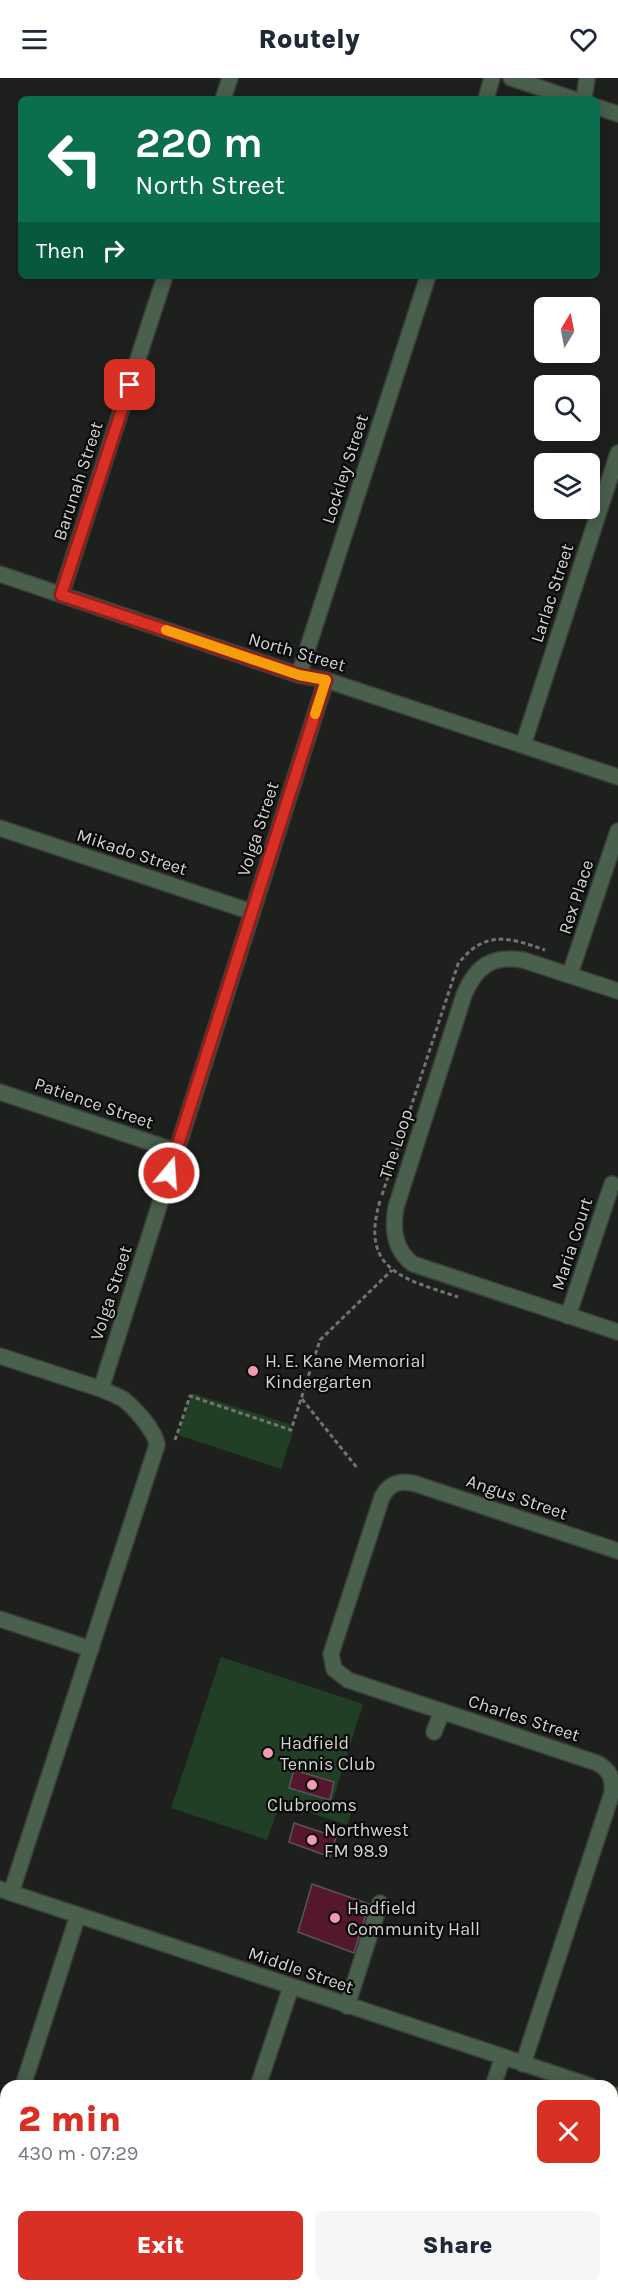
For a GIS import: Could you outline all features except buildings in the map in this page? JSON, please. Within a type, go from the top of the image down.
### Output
[{"type":"street","points":[[224,96],[230,78]]},
{"type":"street","points":[[487,96],[492,78]]},
{"type":"street","points":[[511,78],[564,96]]},
{"type":"street","points":[[584,96],[587,78]]},
{"type":"street","points":[[600,108],[618,114]]},
{"type":"street","name":"Barunah Street","points":[[61,595],[164,279]]},
{"type":"street","name":"Lockley Street","points":[[299,675],[427,279]]},
{"type":"street","name":"Larlac Street","points":[[523,745],[618,453]]},
{"type":"street","name":"North Street","points":[[0,574],[299,675],[326,680],[618,777]]},
{"type":"street","name":"Volga Street","points":[[101,1389],[326,680]]},
{"type":"street","name":"Mikado Street","points":[[0,828],[252,912]]},
{"type":"street","name":"Rex Place","points":[[573,967],[618,831]]},
{"type":"street","name":"The Loop","points":[[618,991],[573,967],[507,957],[490,962],[477,970],[464,995],[394,1221],[394,1233],[401,1253],[413,1264],[618,1332]]},
{"type":"street","name":"Patience Street","points":[[0,1092],[176,1151]]},
{"type":"street","name":"Maria Court","points":[[568,1316],[612,1184]]},
{"type":"street","points":[[0,1356],[101,1389],[125,1401],[157,1438],[157,1445],[91,1649],[6,1891]]},
{"type":"street","name":"Angus Street","points":[[403,1481],[618,1551]]},
{"type":"street","name":"Charles Street","points":[[403,1481],[391,1485],[382,1497],[335,1643],[332,1662],[340,1676],[597,1763],[611,1776],[612,1793],[524,2064]]},
{"type":"street","points":[[0,1619],[91,1649]]},
{"type":"street","points":[[434,1732],[442,1711]]},
{"type":"street","name":"Middle Street","points":[[6,1891],[573,2080]]},
{"type":"street","points":[[347,2006],[380,1903]]},
{"type":"street","points":[[25,2080],[78,1915]]},
{"type":"street","points":[[260,2080],[291,1987]]},
{"type":"street","points":[[495,2080],[503,2057]]},
{"type":"path","points":[[462,1298],[407,1280],[392,1270],[379,1252],[375,1238],[375,1219],[458,964],[472,949],[482,943],[501,938],[522,942],[573,967]]},
{"type":"path","points":[[175,1440],[190,1396],[291,1430],[320,1340],[392,1270]]},
{"type":"path","points":[[302,1399],[358,1469]]},
{"type":"green space","points":[[192,1393],[289,1424],[293,1432],[281,1469],[178,1435]]},
{"type":"green space","name":"Hadfield Tennis Club","points":[[221,1657],[363,1704],[331,1806],[351,1814],[347,1825],[280,1803],[267,1840],[171,1808]]},
{"type":"slow traffic","points":[[166,630],[299,675],[326,680],[315,714]]},
{"type":"place","name":"H. E. Kane Memorial Kindergarten","points":[[253,1371]]},
{"type":"place","name":"Hadfield Tennis Club","points":[[268,1753]]},
{"type":"place","name":"Clubrooms","points":[[312,1785]]},
{"type":"place","name":"Northwest FM 98.9","points":[[312,1840]]},
{"type":"place","name":"Hadfield Community Hall","points":[[335,1918]]},
{"type":"route","points":[[130,385],[61,595],[299,675],[326,680],[169,1173]]}]
